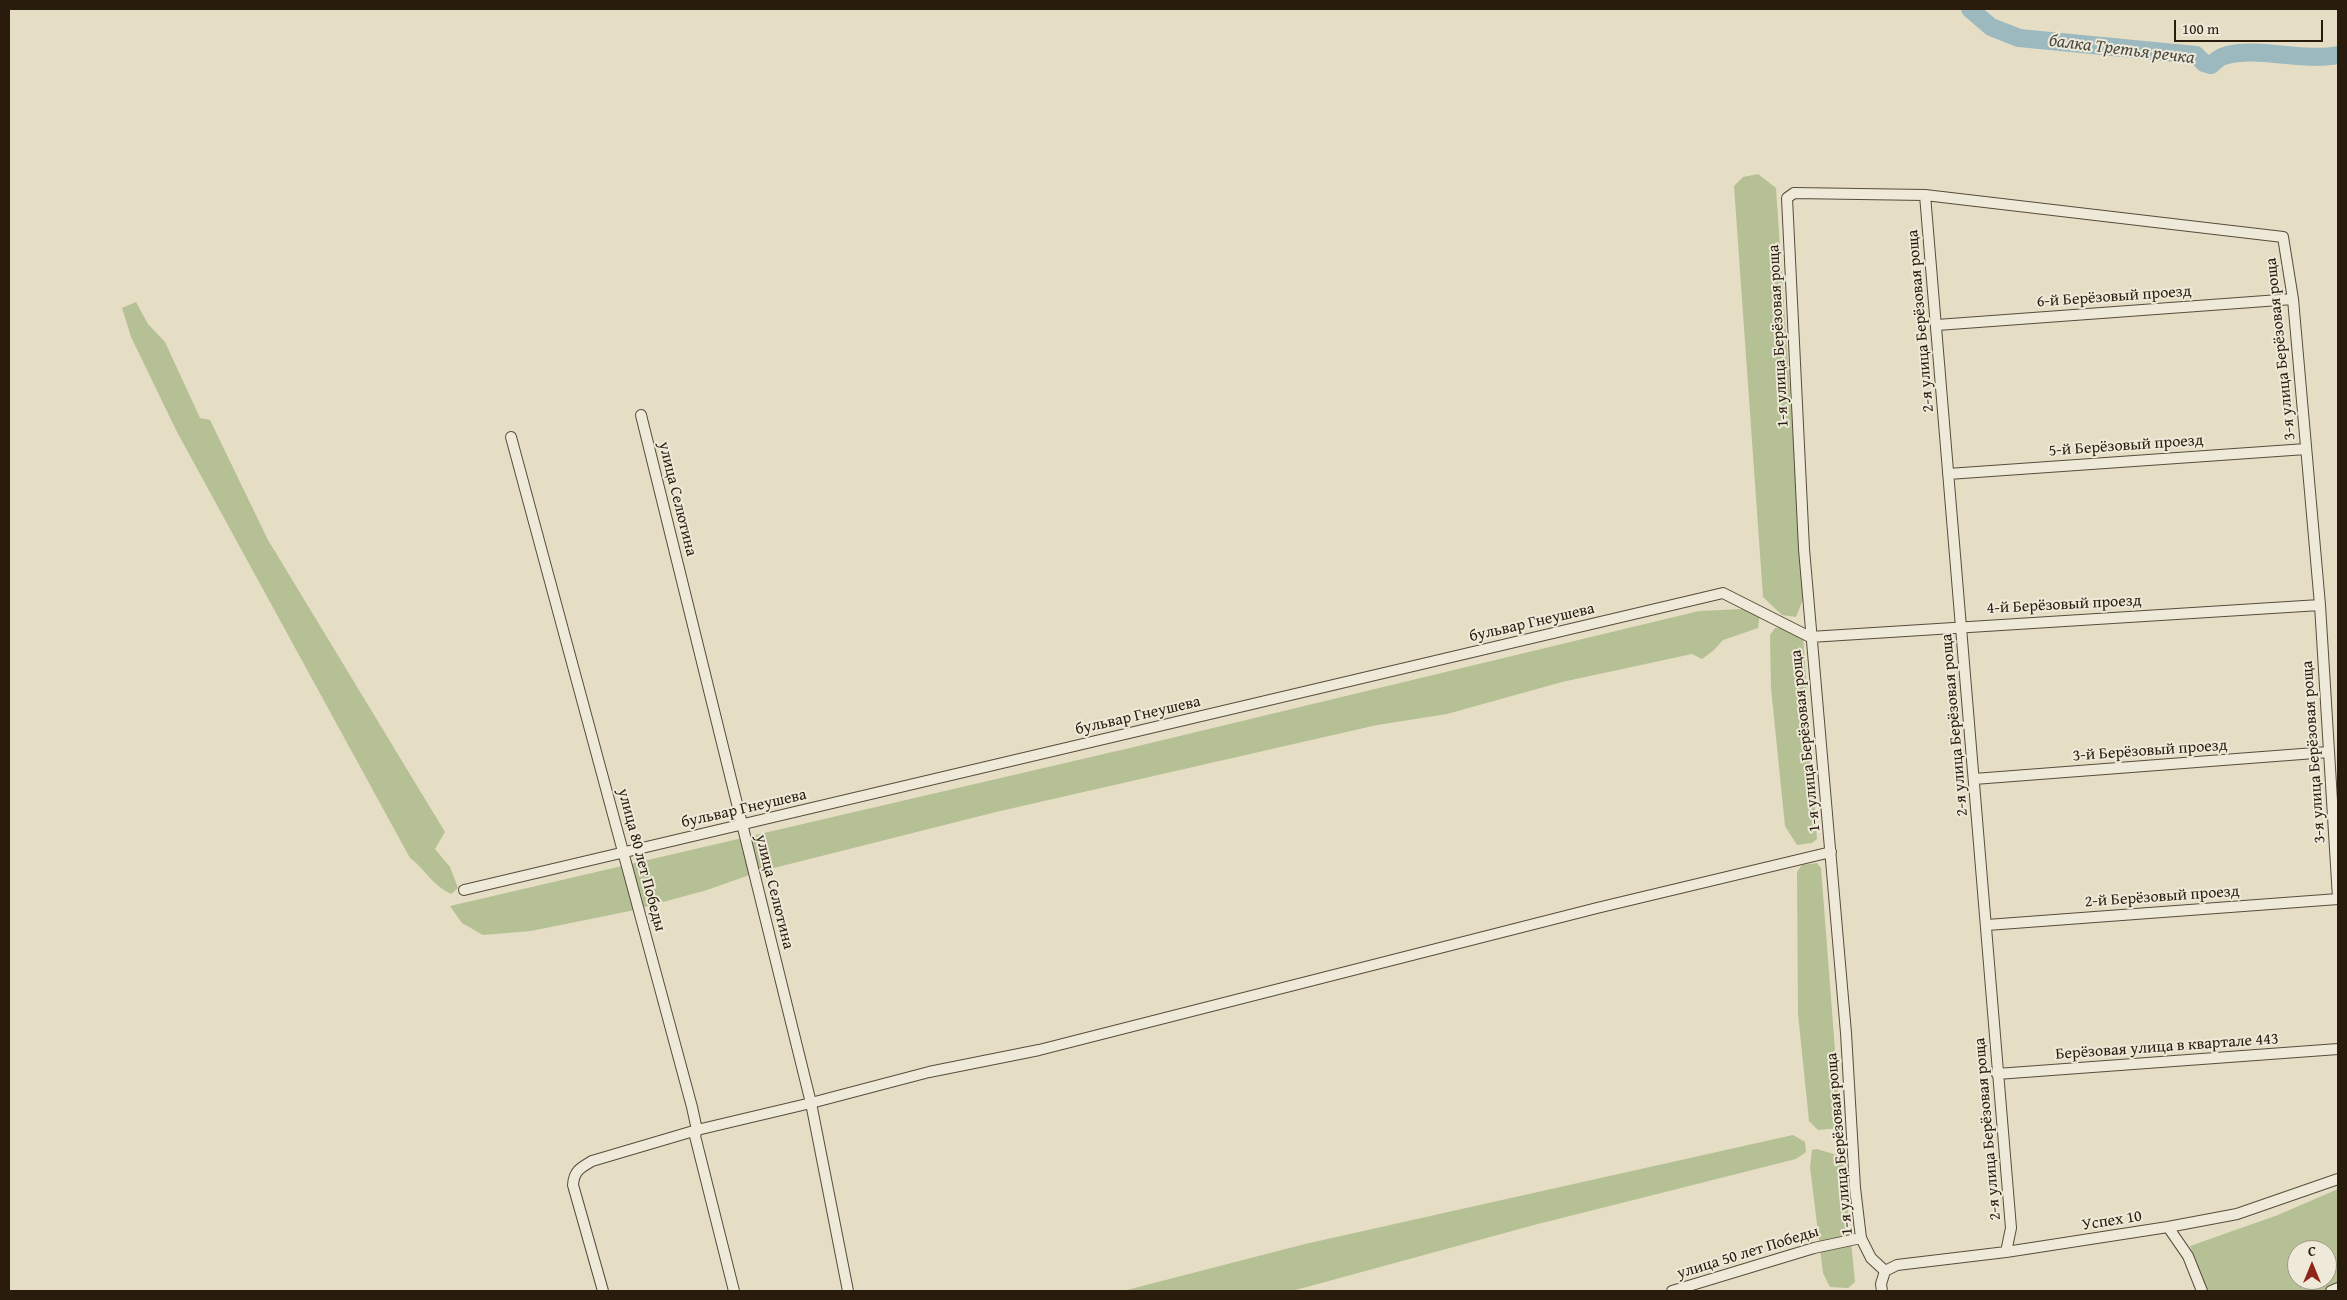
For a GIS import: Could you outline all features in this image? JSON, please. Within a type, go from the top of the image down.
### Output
[{"type":"street","name":"3-я улица Берёзовая роща","points":[[1787,198],[1794,193],[1925,195],[2283,237],[2294,299],[2320,605],[2338,899]]},
{"type":"street","name":"2-я улица Берёзовая роща","points":[[1925,195],[2011,1228],[2006,1252]]},
{"type":"street","name":"1-я улица Берёзовая роща","points":[[1787,198],[1810,637],[1846,1032],[1852,1155],[1861,1238],[1871,1258],[1885,1271]]},
{"type":"street","name":"6-й Берёзовый проезд","points":[[1937,324],[2294,299]]},
{"type":"street","name":"улица Селютина","points":[[641,415],[811,1103],[848,1291]]},
{"type":"street","name":"улица 80 лет Победы","points":[[511,437],[697,1130],[695,1136],[734,1291]]},
{"type":"street","name":"5-й Берёзовый проезд","points":[[1948,474],[2306,449]]},
{"type":"street","name":"бульвар Гнеушева","points":[[464,890],[1723,593],[1810,637]]},
{"type":"street","name":"4-й Берёзовый проезд","points":[[1810,637],[2320,605]]},
{"type":"street","name":"3-й Берёзовый проезд","points":[[1974,779],[2328,752]]},
{"type":"street","points":[[602,1291],[573,1185],[574,1176],[578,1169],[592,1161],[697,1130],[929,1072],[1039,1050],[1597,908],[1831,852]]},
{"type":"street","name":"2-й Берёзовый проезд","points":[[1987,925],[2338,899]]},
{"type":"street","name":"Берёзовая улица в квартале 443","points":[[1998,1074],[2338,1049]]},
{"type":"street","name":"Успех 10","points":[[1885,1271],[1898,1265],[2006,1252],[2168,1227],[2237,1214],[2338,1179]]},
{"type":"street","points":[[2168,1227],[2188,1256],[2202,1291]]},
{"type":"street","name":"улица 50 лет Победы","points":[[1672,1291],[1814,1248],[1861,1238]]},
{"type":"street","points":[[1882,1291],[1881,1284],[1885,1271]]},
{"type":"street","points":[[2331,1291],[2338,1288]]},
{"type":"green space","points":[[1758,174],[1776,188],[1804,597],[1796,617],[1782,615],[1763,597],[1734,186],[1743,177]]},
{"type":"green space","points":[[136,302],[148,324],[165,342],[200,418],[210,420],[268,540],[445,832],[435,849],[450,867],[458,888],[451,894],[434,882],[410,858],[177,432],[131,337],[122,308]]},
{"type":"green space","points":[[1741,609],[1760,613],[1758,628],[1723,640],[1702,659],[1692,654],[1562,682],[1447,714],[1377,725],[996,812],[758,872],[707,890],[630,911],[531,931],[483,935],[462,923],[450,906],[1134,747],[1699,611]]},
{"type":"green space","points":[[1787,627],[1803,635],[1817,839],[1812,843],[1797,845],[1785,826],[1771,688],[1770,635],[1775,628]]},
{"type":"green space","points":[[1817,863],[1821,868],[1841,1128],[1818,1130],[1809,1121],[1798,1014],[1797,872],[1802,865]]},
{"type":"green space","points":[[1793,1135],[1805,1142],[1806,1152],[1796,1159],[1534,1225],[1292,1291],[1123,1291],[1305,1244]]},
{"type":"green space","points":[[1817,1149],[1843,1157],[1855,1282],[1848,1288],[1830,1287],[1823,1273],[1810,1167],[1812,1150]]},
{"type":"green space","points":[[2338,1189],[2338,1291],[2208,1291],[2190,1246],[2278,1215]]},
{"type":"waterway","name":"балка Третья речка","points":[[1970,9],[1991,27],[2019,38],[2196,55],[2204,63],[2211,65],[2219,58],[2236,53],[2264,53],[2310,57],[2338,55]]}]
